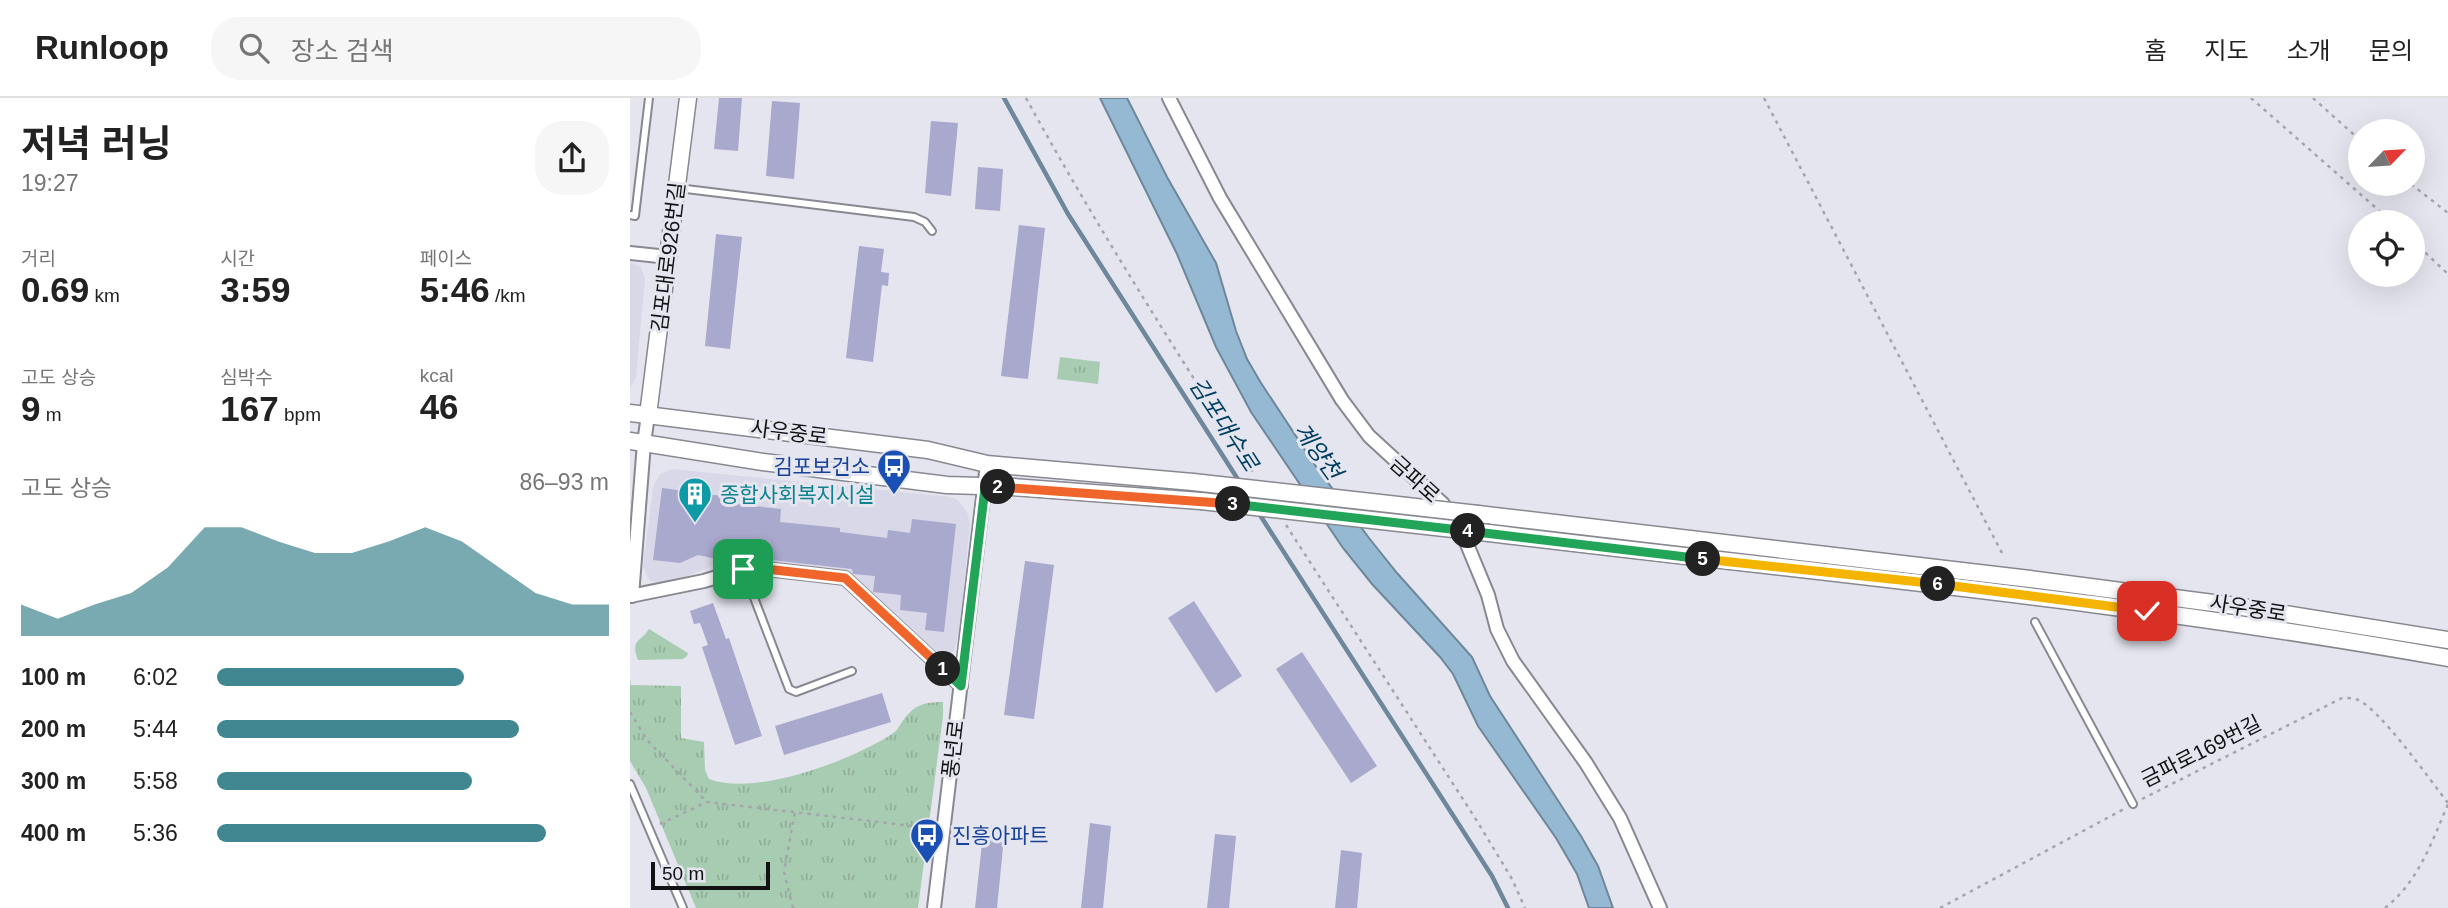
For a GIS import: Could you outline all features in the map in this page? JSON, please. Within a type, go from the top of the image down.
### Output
[{"type":"street","name":"김포대로926번길","points":[[648,415],[688,98]]},
{"type":"street","name":"금파로","points":[[1169,98],[1220,198],[1342,400],[1369,436],[1443,504],[1464,537],[1488,595],[1497,629],[1513,661],[1565,732],[1620,818],[1660,908]]},
{"type":"street","points":[[630,253],[668,257]]},
{"type":"street","name":"사우중로","points":[[630,413],[928,450],[987,464],[1193,482],[2017,577],[2236,606],[2448,640]]},
{"type":"street","points":[[648,415],[637,442],[631,596],[694,583],[743,569],[845,578],[961,686]]},
{"type":"street","name":"사우중로","points":[[637,442],[763,462],[947,485],[1013,487],[1201,501],[1900,580],[2210,619],[2448,658]]},
{"type":"street","name":"풍년로","points":[[934,908],[987,464]]},
{"type":"lane","points":[[630,215],[635,216],[649,98]]},
{"type":"lane","points":[[676,188],[904,215],[920,219],[932,231]]},
{"type":"lane","points":[[743,569],[789,689],[796,692],[852,671]]},
{"type":"lane","points":[[2035,622],[2133,804]]},
{"type":"lane","points":[[630,783],[683,908]]},
{"type":"path","points":[[1764,98],[2002,553]]},
{"type":"path","points":[[2251,98],[2378,210]]},
{"type":"path","points":[[2313,98],[2348,129]]},
{"type":"path","points":[[2426,196],[2448,213]]},
{"type":"path","points":[[2425,252],[2448,274]]},
{"type":"path","name":"금파로169번길","points":[[1940,908],[2133,804],[2342,698],[2356,699],[2376,713],[2448,803]]},
{"type":"path","points":[[630,712],[647,740],[707,802]]},
{"type":"path","points":[[651,829],[707,802],[943,830]]},
{"type":"path","points":[[2385,908],[2407,887],[2415,875],[2448,803]]},
{"type":"path","points":[[793,908],[784,872],[794,812]]},
{"type":"shaded area","points":[[630,262],[641,267],[645,279],[636,377],[630,388]]},
{"type":"shaded area","points":[[672,469],[951,497],[958,500],[968,514],[970,524],[959,633],[954,651],[944,658],[937,656],[842,573],[727,561],[673,581],[653,582],[648,579],[643,566],[653,487],[660,474]]},
{"type":"green space","points":[[1060,357],[1100,362],[1098,384],[1057,379]]},
{"type":"green space","points":[[649,629],[688,653],[687,656],[683,659],[638,660],[636,644]]},
{"type":"green space","points":[[630,678],[631,685],[681,686],[681,738],[704,742],[705,770],[709,779],[729,783],[777,780],[853,755],[892,734],[906,716],[920,706],[943,702],[918,908],[696,908],[646,788],[630,761]]},
{"type":"water","points":[[1100,98],[1127,98],[1167,177],[1216,263],[1236,331],[1247,359],[1261,383],[1315,465],[1369,538],[1472,657],[1490,696],[1598,866],[1613,908],[1589,908],[1577,874],[1556,838],[1478,726],[1453,674],[1343,548],[1251,412],[1216,347],[1177,254]]},
{"type":"building","points":[[719,98],[742,98],[738,151],[714,149]]},
{"type":"building","points":[[772,101],[800,103],[794,179],[766,176]]},
{"type":"building","points":[[931,121],[958,123],[951,196],[925,193]]},
{"type":"building","points":[[978,167],[1003,169],[1000,211],[975,209]]},
{"type":"building","points":[[1019,225],[1045,228],[1028,379],[1001,376]]},
{"type":"building","points":[[716,234],[742,237],[730,349],[705,346]]},
{"type":"building","points":[[859,246],[884,249],[881,272],[889,273],[888,286],[882,285],[873,362],[846,358]]},
{"type":"building","points":[[662,488],[737,498],[736,504],[781,509],[780,522],[840,528],[840,532],[887,538],[888,530],[910,533],[912,519],[956,524],[944,632],[925,630],[927,613],[900,610],[901,595],[873,592],[875,576],[853,574],[852,569],[745,557],[747,540],[717,559],[698,555],[680,563],[653,560]]},
{"type":"building","points":[[1025,561],[1054,565],[1034,719],[1004,715]]},
{"type":"building","points":[[1194,601],[1242,676],[1216,693],[1168,618]]},
{"type":"building","points":[[713,603],[726,639],[729,638],[762,736],[735,745],[702,647],[708,645],[700,623],[694,624],[690,611]]},
{"type":"building","points":[[1302,652],[1377,766],[1351,783],[1276,669]]},
{"type":"building","points":[[882,693],[891,722],[784,755],[775,726]]},
{"type":"building","points":[[1090,823],[1111,826],[1103,908],[1081,908]]},
{"type":"building","points":[[984,825],[1005,827],[997,908],[975,908]]},
{"type":"building","points":[[1215,834],[1236,836],[1229,908],[1207,908]]},
{"type":"building","points":[[1341,850],[1362,853],[1357,908],[1335,908]]},
{"type":"waterway","name":"김포대수로","points":[[1004,98],[1068,214],[1239,481]]},
{"type":"waterway","name":"김포대수로","points":[[1258,512],[1492,876],[1508,908]]},
{"type":"place","name":"김포보건소","points":[[894,496]]},
{"type":"place","name":"종합사회복지시설","points":[[695,524]]},
{"type":"place","name":"진흥아파트","points":[[927,865]]},
{"type":"route","points":[[743,569],[845,578],[961,686],[985,488],[1013,487],[1201,501],[1810,569],[2147,611]]},
{"type":"water label","name":"계양천","points":[[1318,451]]}]
